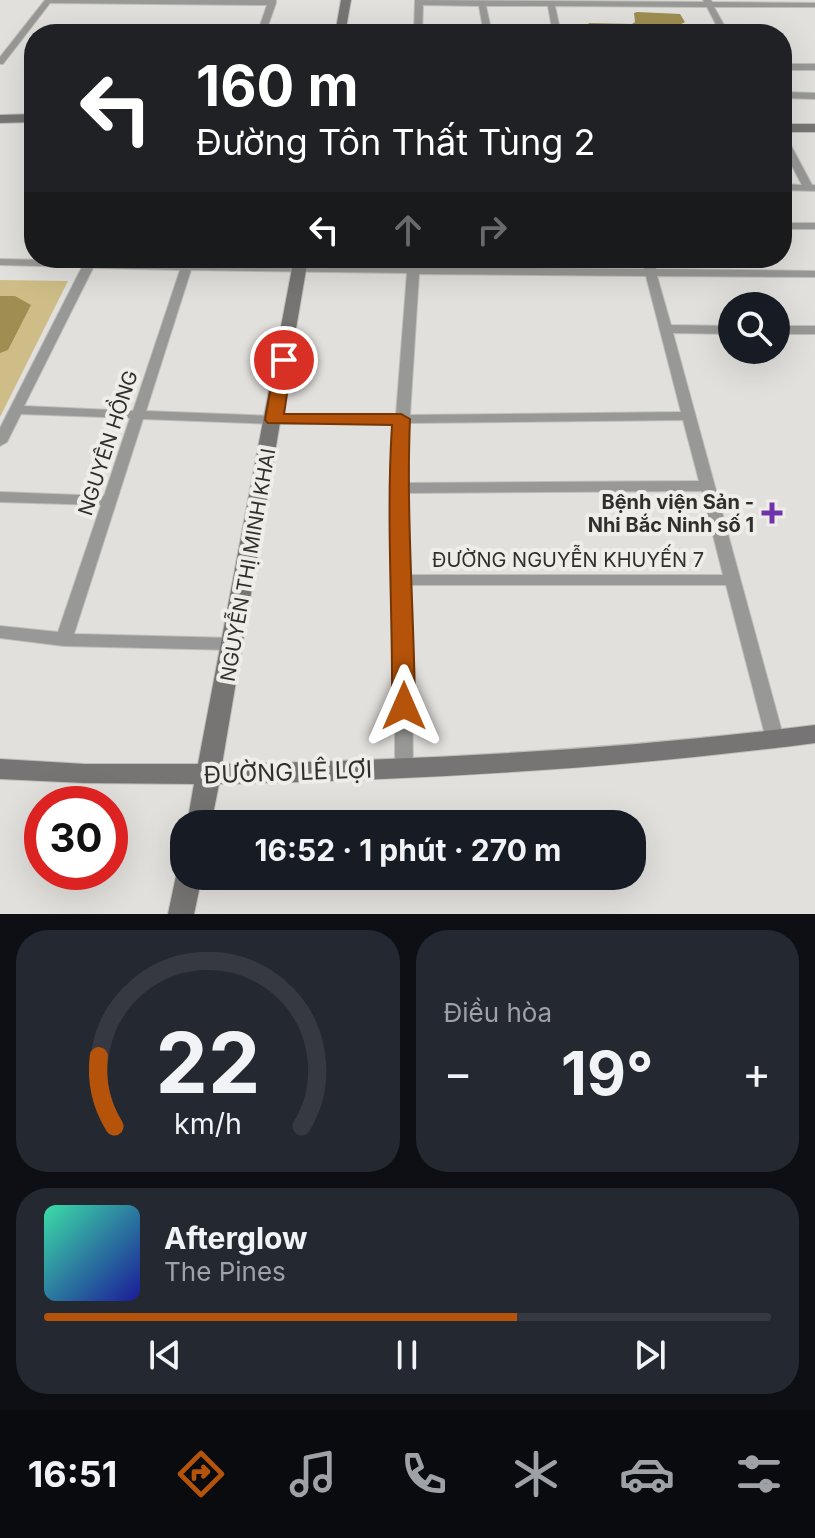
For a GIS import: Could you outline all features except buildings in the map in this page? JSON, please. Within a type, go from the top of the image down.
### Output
[{"type":"main road","points":[[342,24],[346,0]]},
{"type":"main road","points":[[0,119],[24,118]]},
{"type":"main road","points":[[792,128],[815,128]]},
{"type":"main road","name":"NGUYỄN THỊ MINH KHAI","points":[[202,810],[299,268]]},
{"type":"main road","name":"ĐƯỜNG LÊ LỢI","points":[[0,769],[109,777],[404,769],[611,757],[815,734]]},
{"type":"main road","points":[[181,914],[186,890]]},
{"type":"street","points":[[29,24],[49,0],[272,1],[264,24]]},
{"type":"street","points":[[418,24],[419,2],[815,5]]},
{"type":"street","points":[[708,2],[720,24]]},
{"type":"street","points":[[482,4],[486,24]]},
{"type":"street","points":[[551,4],[555,24]]},
{"type":"street","points":[[1,58],[24,30]]},
{"type":"street","points":[[792,67],[815,67]]},
{"type":"street","points":[[792,95],[815,96]]},
{"type":"street","points":[[792,155],[812,188]]},
{"type":"street","points":[[792,187],[812,188]]},
{"type":"street","points":[[792,226],[815,226]]},
{"type":"street","points":[[0,262],[24,263]]},
{"type":"street","points":[[0,442],[87,268]]},
{"type":"street","name":"NGUYÊN HỒNG","points":[[64,640],[187,268]]},
{"type":"street","points":[[404,769],[403,580],[398,488],[413,268]]},
{"type":"street","points":[[650,268],[775,739]]},
{"type":"street","points":[[704,268],[815,274]]},
{"type":"street","points":[[667,329],[718,330]]},
{"type":"street","points":[[790,330],[815,330]]},
{"type":"street","points":[[16,410],[274,420],[690,416]]},
{"type":"street","points":[[398,488],[708,486]]},
{"type":"street","points":[[0,497],[110,501]]},
{"type":"street","name":"ĐƯỜNG NGUYỄN KHUYẾN 7","points":[[403,580],[733,580]]},
{"type":"street","points":[[0,632],[64,640],[233,644]]},
{"type":"shaded area","points":[[634,13],[680,14],[685,22],[632,24],[635,22]]},
{"type":"shaded area","points":[[0,280],[68,281],[0,417]]},
{"type":"shaded area","points":[[0,296],[15,296],[31,305],[8,350],[0,353]]},
{"type":"place","name":"Bệnh viện Sản - Nhi Bắc Ninh số 1","points":[[772,513]]},
{"type":"route","points":[[284,360],[274,420],[401,419],[398,488],[403,580],[404,706]]}]
